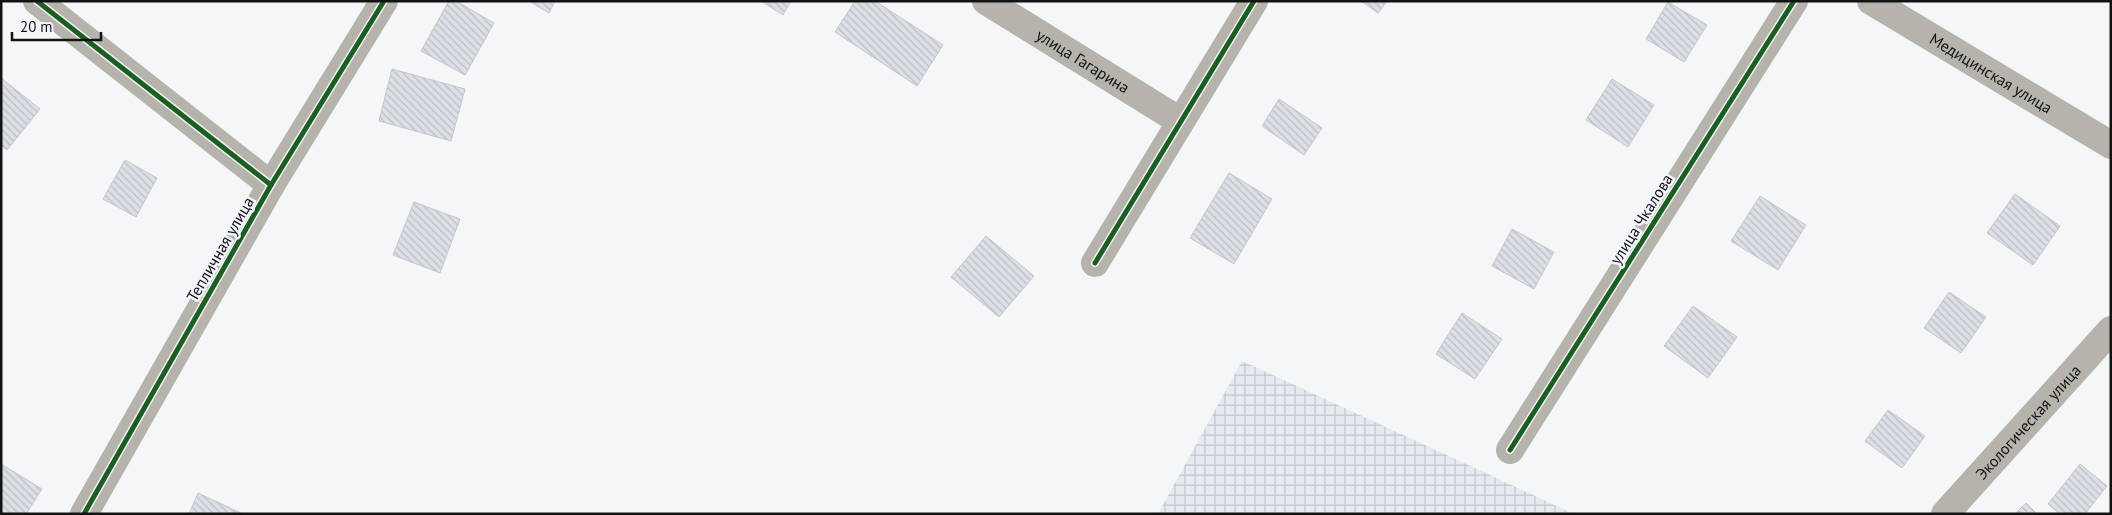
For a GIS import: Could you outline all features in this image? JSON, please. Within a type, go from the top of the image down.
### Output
[{"type":"street","points":[[37,1],[271,185]]},
{"type":"street","name":"Тепличная улица","points":[[84,514],[271,185],[384,1]]},
{"type":"street","name":"улица Гагарина","points":[[986,1],[1180,121]]},
{"type":"street","points":[[1095,263],[1254,1]]},
{"type":"street","name":"улица Чкалова","points":[[1510,450],[1794,1]]},
{"type":"street","name":"Медицинская улица","points":[[1871,1],[2111,145]]},
{"type":"street","name":"Экологическая улица","points":[[1945,514],[2111,330]]},
{"type":"shaded area","points":[[1242,361],[1451,457],[1574,514],[1158,514]]},
{"type":"building","points":[[449,1],[456,1],[494,23],[465,75],[421,51]]},
{"type":"building","points":[[529,1],[555,1],[549,13]]},
{"type":"building","points":[[761,1],[791,1],[783,15]]},
{"type":"building","points":[[855,1],[875,1],[943,45],[917,86],[835,32]]},
{"type":"building","points":[[1361,1],[1387,1],[1378,13]]},
{"type":"building","points":[[1668,2],[1707,25],[1684,62],[1646,39]]},
{"type":"building","points":[[392,69],[465,89],[451,141],[379,121]]},
{"type":"building","points":[[1,78],[40,109],[7,150],[1,145]]},
{"type":"building","points":[[1612,79],[1654,105],[1628,147],[1586,120]]},
{"type":"building","points":[[1279,99],[1322,128],[1304,155],[1262,126]]},
{"type":"building","points":[[125,160],[157,178],[136,217],[103,199]]},
{"type":"building","points":[[1229,173],[1272,199],[1234,264],[1190,238]]},
{"type":"building","points":[[2015,194],[2060,226],[2033,265],[1987,233]]},
{"type":"building","points":[[1760,196],[1806,225],[1778,270],[1731,241]]},
{"type":"building","points":[[414,202],[460,219],[440,273],[393,255]]},
{"type":"building","points":[[1512,229],[1554,252],[1534,289],[1492,266]]},
{"type":"building","points":[[986,236],[1034,276],[999,317],[951,277]]},
{"type":"building","points":[[1949,292],[1986,317],[1961,353],[1924,328]]},
{"type":"building","points":[[1693,306],[1737,337],[1708,378],[1664,346]]},
{"type":"building","points":[[1462,313],[1502,339],[1475,379],[1436,354]]},
{"type":"building","points":[[1888,410],[1925,436],[1902,468],[1865,441]]},
{"type":"building","points":[[1,464],[42,489],[26,514],[1,513]]},
{"type":"building","points":[[2080,464],[2107,486],[2085,514],[2060,514],[2048,504]]},
{"type":"building","points":[[198,493],[243,514],[189,514]]},
{"type":"building","points":[[2026,503],[2037,514],[2015,514]]},
{"type":"cycle path","points":[[37,1],[271,185]]},
{"type":"cycle path","points":[[84,514],[271,185],[384,1]]},
{"type":"cycle path","points":[[1095,263],[1254,1]]},
{"type":"cycle path","points":[[1510,450],[1794,1]]}]
